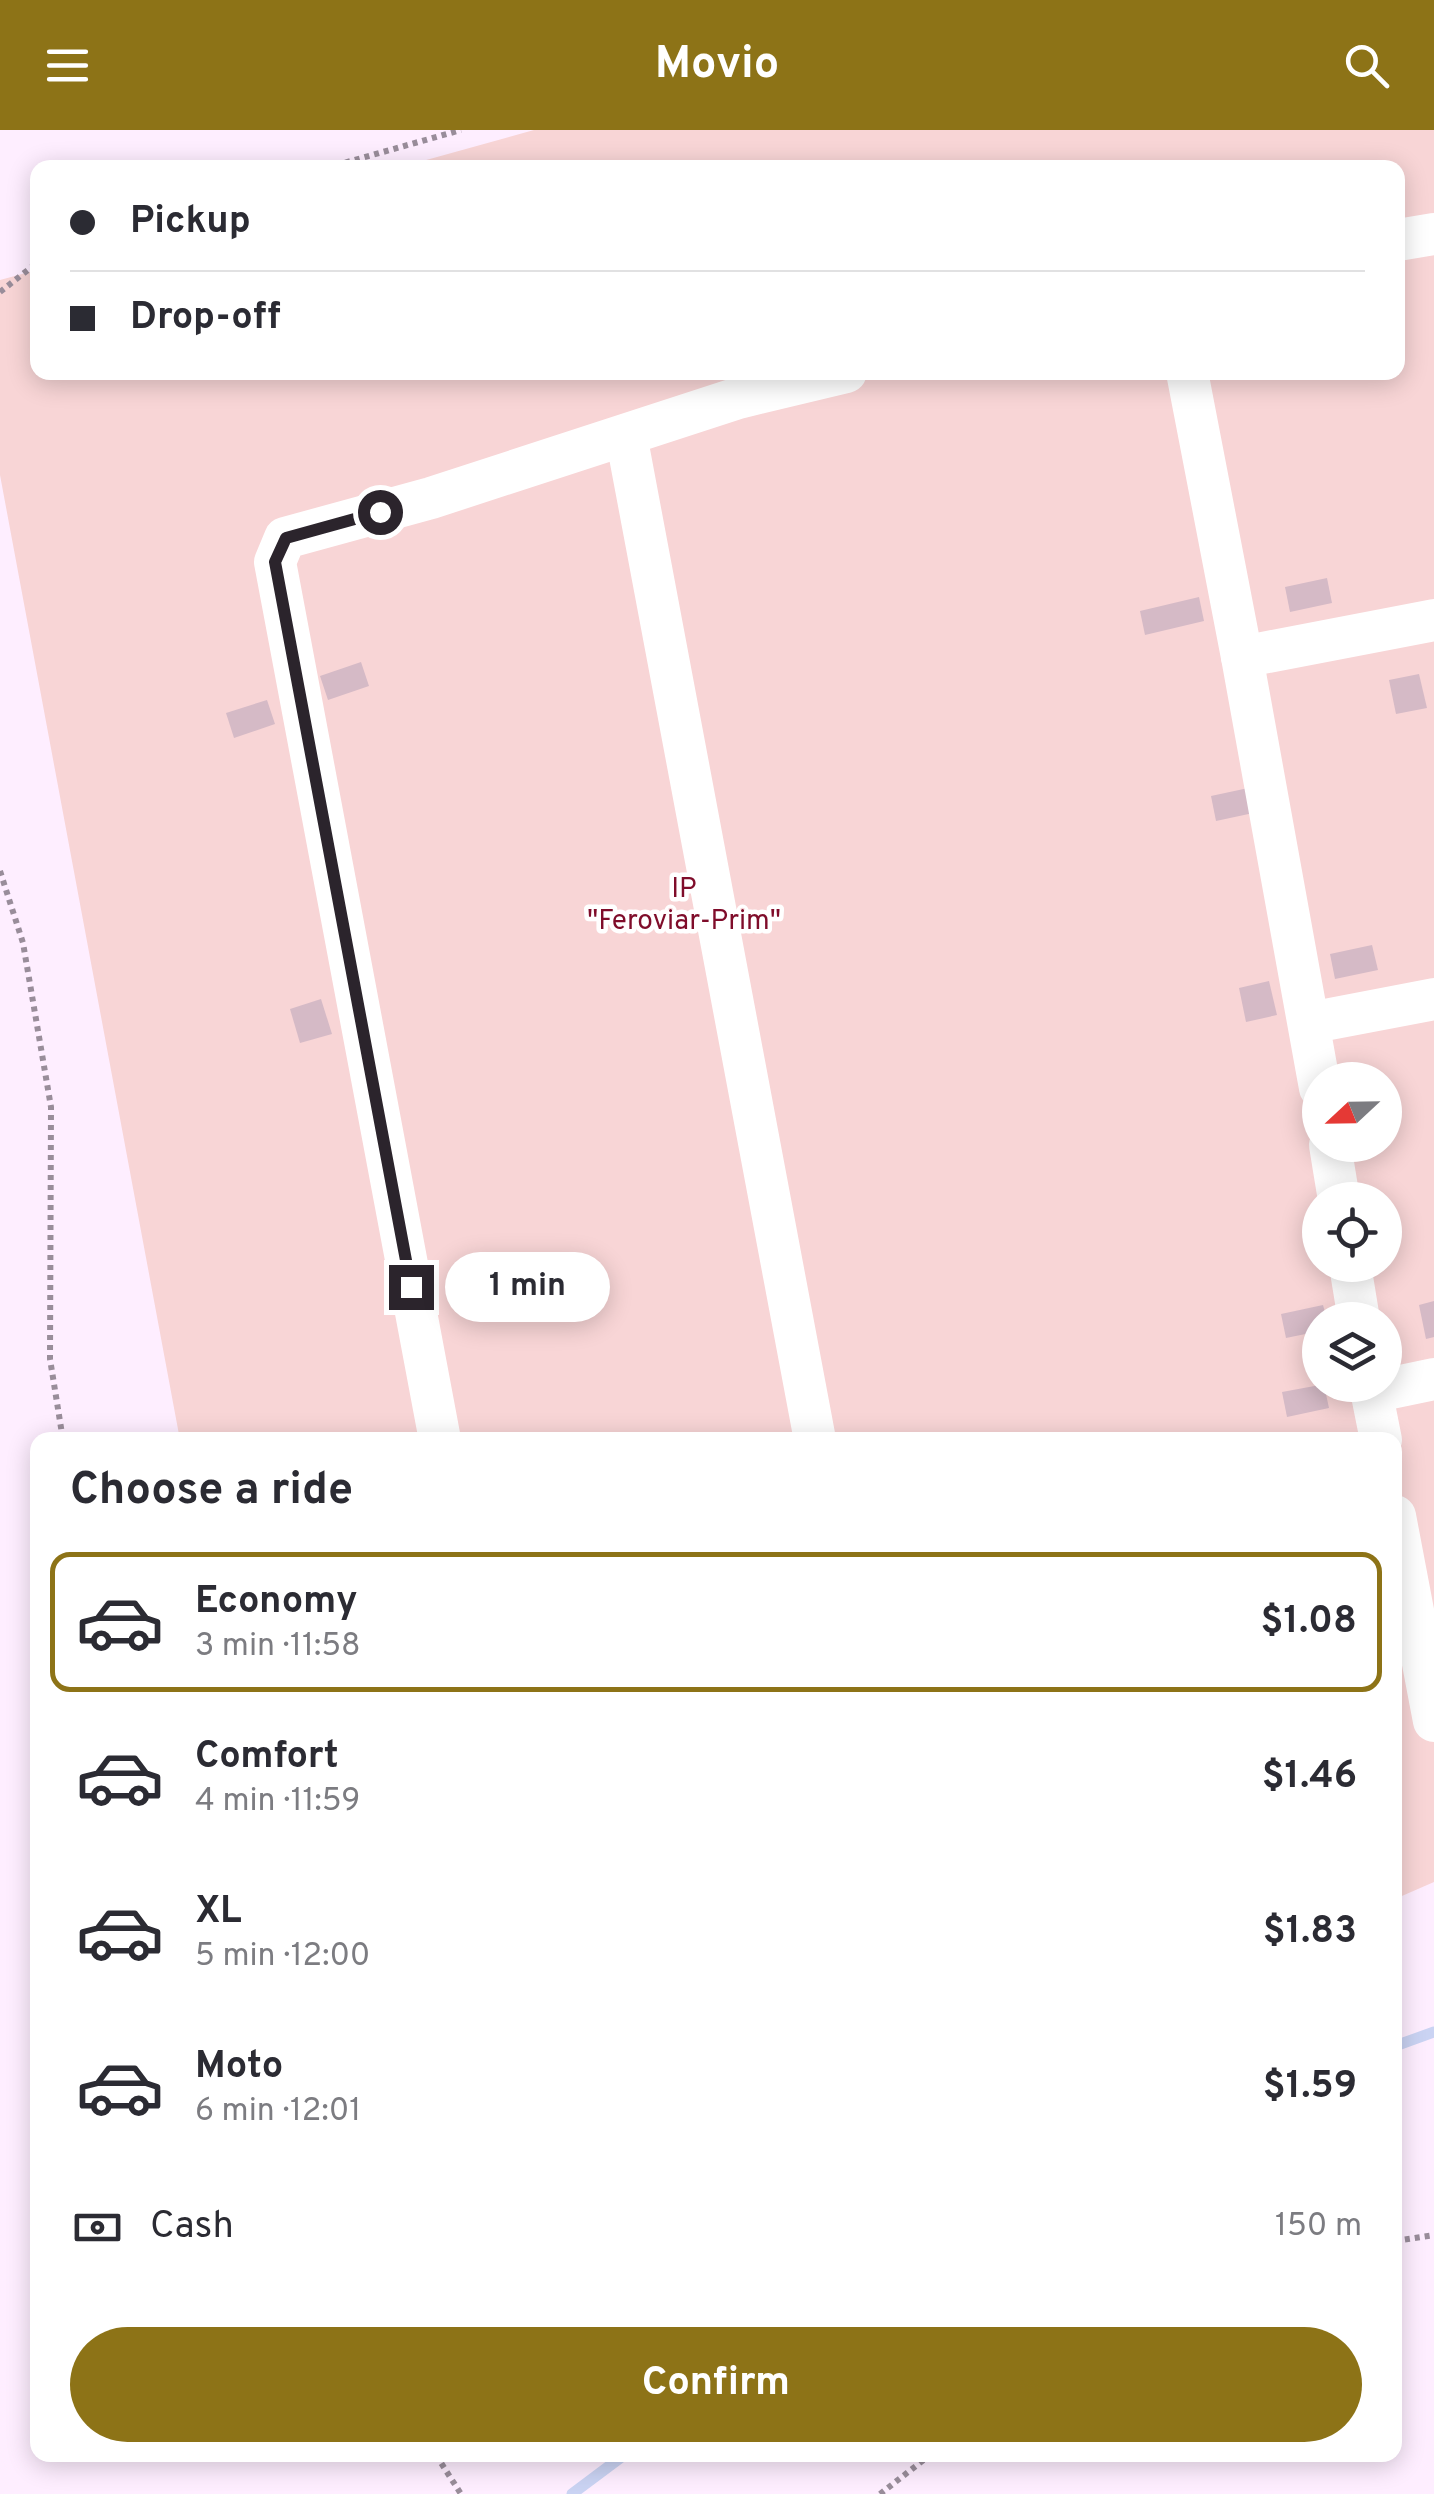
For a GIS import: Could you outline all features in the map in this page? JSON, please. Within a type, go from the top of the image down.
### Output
[{"type":"street","points":[[1405,239],[1434,234]]},
{"type":"street","points":[[438,1432],[275,562],[286,538],[431,498],[738,398],[813,380]]},
{"type":"street","points":[[1189,380],[1316,1062]]},
{"type":"street","points":[[626,435],[813,1432]]},
{"type":"street","points":[[1242,657],[1434,620]]},
{"type":"street","points":[[1309,1023],[1434,999]]},
{"type":"street","points":[[1402,1384],[1434,1379]]},
{"type":"street","points":[[1373,1402],[1379,1432]]},
{"type":"street","points":[[1402,1553],[1434,1722]]},
{"type":"path","points":[[354,160],[461,130]]},
{"type":"path","points":[[0,292],[30,268]]},
{"type":"path","points":[[0,872],[24,943],[50,1107],[50,1359],[61,1432]]},
{"type":"path","points":[[1402,2240],[1434,2235]]},
{"type":"path","points":[[440,2462],[461,2494]]},
{"type":"path","points":[[880,2494],[921,2462]]},
{"type":"green space","name":"IP \"Feroviar-Prim\"","points":[[534,130],[1434,130],[1434,1882],[1402,1896],[1402,1432],[179,1432],[0,475],[0,280],[30,272],[30,380],[1405,380],[1405,160],[426,160]]},
{"type":"building","points":[[1327,578],[1332,603],[1290,612],[1285,587]]},
{"type":"building","points":[[1199,597],[1204,621],[1145,635],[1140,611]]},
{"type":"building","points":[[361,662],[369,686],[328,700],[320,676]]},
{"type":"building","points":[[1419,674],[1427,708],[1396,714],[1389,680]]},
{"type":"building","points":[[267,700],[275,724],[234,738],[226,713]]},
{"type":"building","points":[[1253,787],[1258,812],[1216,821],[1211,796]]},
{"type":"building","points":[[1372,945],[1378,970],[1335,979],[1330,954]]},
{"type":"building","points":[[1269,981],[1277,1015],[1246,1022],[1239,988]]},
{"type":"building","points":[[321,999],[332,1034],[300,1043],[290,1009]]},
{"type":"building","points":[[1434,1301],[1434,1337],[1426,1339],[1419,1305]]},
{"type":"building","points":[[1302,1310],[1302,1335],[1286,1338],[1281,1314]]},
{"type":"building","points":[[1302,1389],[1302,1402],[1328,1402],[1329,1408],[1287,1417],[1282,1392]]},
{"type":"waterway","points":[[1402,2043],[1434,2032]]},
{"type":"waterway","points":[[572,2494],[615,2462]]},
{"type":"route","points":[[380,512],[286,538],[275,562],[411,1287]]}]
